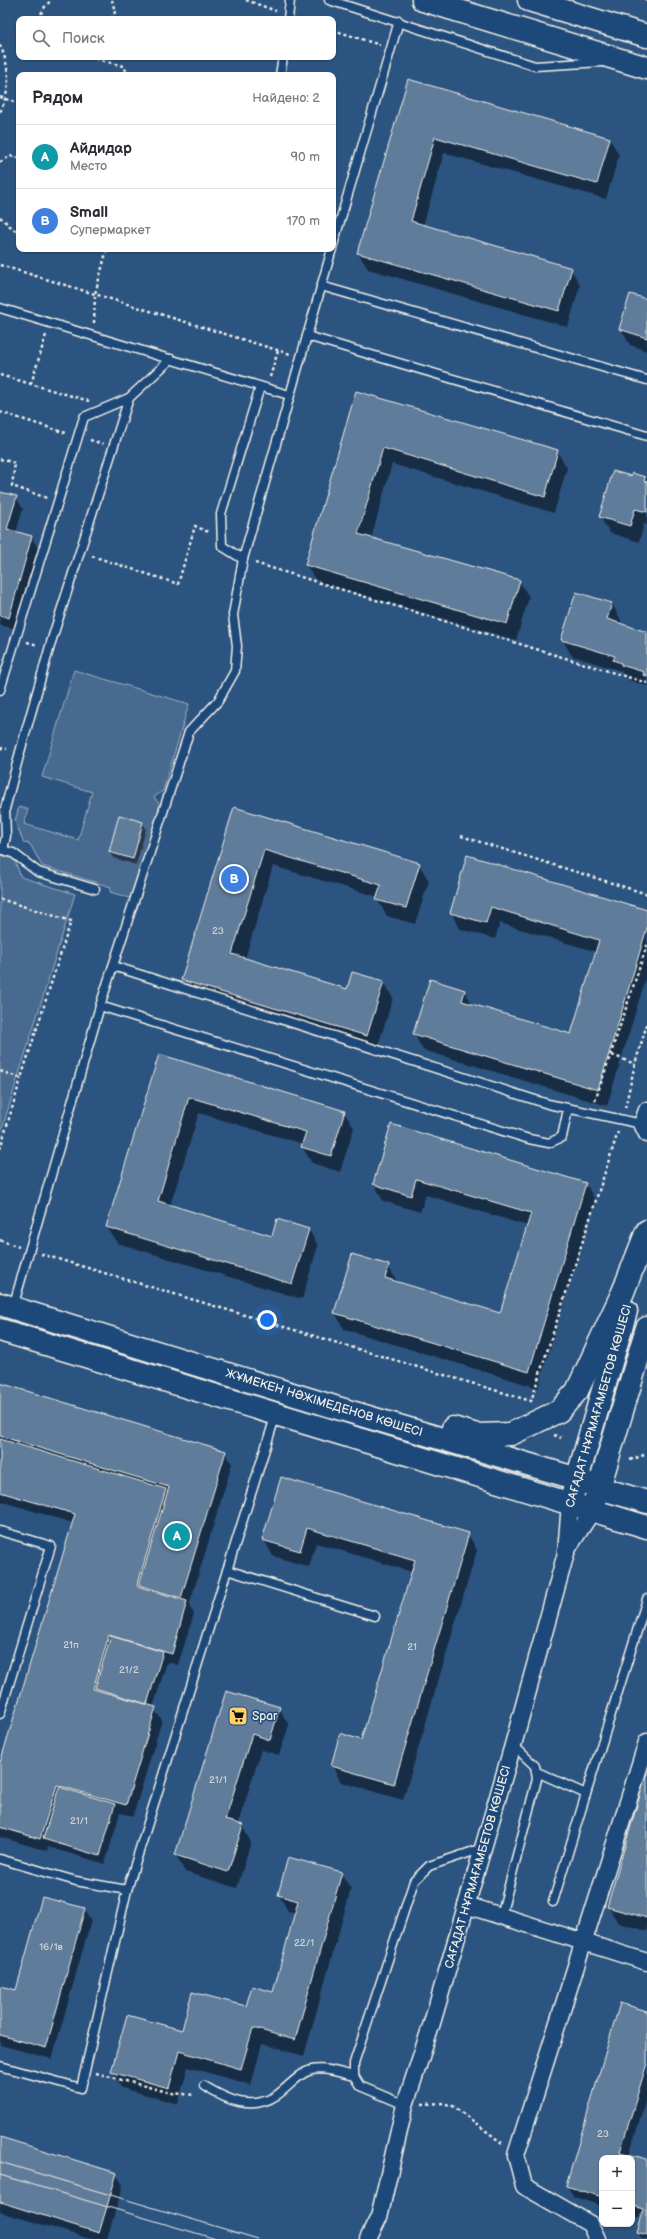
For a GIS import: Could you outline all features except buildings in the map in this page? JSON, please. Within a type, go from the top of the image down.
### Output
[{"type":"main road","points":[[424,0],[647,68]]},
{"type":"main road","points":[[529,0],[646,34]]},
{"type":"main road","points":[[340,1409],[399,1413],[477,1434],[511,1434],[559,1411],[577,1390],[623,1292],[647,1231]]},
{"type":"main road","name":"САҒАДАТ НҰРМАҒАМБЕТОВ КӨШЕСІ","points":[[570,1503],[647,1237]]},
{"type":"main road","name":"ЖҰМЕКЕН НӘЖІМЕДЕНОВ КӨШЕСІ","points":[[7,1306],[340,1409],[578,1478],[599,1488],[647,1502]]},
{"type":"main road","name":"САҒАДАТ НҰРМАҒАМБЕТОВ КӨШЕСІ","points":[[593,1510],[647,1328]]},
{"type":"main road","name":"ЖҰМЕКЕН НӘЖІМЕДЕНОВ КӨШЕСІ","points":[[0,1330],[647,1527]]},
{"type":"street","name":"САҒАДАТ НҰРМАҒАМБЕТОВ КӨШЕСІ","points":[[368,2239],[379,2217],[406,2105],[432,2023],[513,1745],[566,1553],[570,1503]]},
{"type":"street","name":"САҒАДАТ НҰРМАҒАМБЕТОВ КӨШЕСІ","points":[[566,1553],[593,1510]]},
{"type":"street","points":[[597,2239],[590,2224],[524,2186],[516,2155],[647,1742]]},
{"type":"street","points":[[466,1905],[647,1962]]},
{"type":"lane","points":[[289,16],[290,0]]},
{"type":"lane","points":[[329,0],[399,21],[535,66],[623,61]]},
{"type":"lane","points":[[336,235],[399,21]]},
{"type":"lane","points":[[280,72],[282,60]]},
{"type":"lane","points":[[7,1306],[29,1250],[100,1006],[189,732],[218,701],[235,672],[237,646],[233,615],[243,559],[331,252]]},
{"type":"lane","points":[[321,286],[647,380]]},
{"type":"lane","points":[[0,308],[289,395]]},
{"type":"lane","points":[[306,336],[647,436]]},
{"type":"lane","points":[[0,690],[84,417],[130,398],[171,359]]},
{"type":"lane","points":[[243,559],[222,546],[221,514],[263,388]]},
{"type":"lane","points":[[95,889],[38,872],[13,853],[1,850],[6,836],[4,822],[5,809],[52,639],[130,398]]},
{"type":"lane","points":[[0,814],[4,822]]},
{"type":"lane","points":[[113,966],[548,1104],[645,1123]]},
{"type":"lane","points":[[100,1006],[529,1139],[549,1142],[562,1137],[568,1109]]},
{"type":"lane","points":[[0,2066],[81,2088],[127,1890],[276,1414]]},
{"type":"lane","points":[[0,1531],[51,1546],[0,1714]]},
{"type":"lane","points":[[227,1570],[374,1616]]},
{"type":"lane","points":[[553,1902],[647,1599]]},
{"type":"lane","points":[[501,1916],[537,1779],[535,1766],[513,1745]]},
{"type":"lane","points":[[537,1772],[586,1794]]},
{"type":"lane","points":[[406,2105],[360,2086],[354,2076],[354,2063],[414,1881],[429,1866],[483,1848]]},
{"type":"lane","points":[[0,1860],[76,1881],[127,1890]]},
{"type":"lane","points":[[204,2086],[240,2104],[262,2102],[276,2096],[306,2072],[318,2069],[354,2076]]},
{"type":"path","points":[[40,16],[46,5],[52,0]]},
{"type":"path","points":[[112,0],[115,12],[113,16]]},
{"type":"path","points":[[246,0],[284,16]]},
{"type":"path","points":[[336,31],[391,48]]},
{"type":"path","points":[[0,45],[8,71],[6,99],[0,112]]},
{"type":"path","points":[[101,60],[123,66],[127,72]]},
{"type":"path","points":[[0,97],[16,102]]},
{"type":"path","points":[[0,162],[10,156],[16,157]]},
{"type":"path","points":[[1,219],[16,232]]},
{"type":"path","points":[[93,336],[95,294],[106,252]]},
{"type":"path","points":[[0,265],[300,357]]},
{"type":"path","points":[[31,384],[50,323]]},
{"type":"path","points":[[263,388],[278,351]]},
{"type":"path","points":[[0,375],[109,406]]},
{"type":"path","points":[[0,412],[114,448]]},
{"type":"path","points":[[0,459],[15,463],[12,486],[58,502]]},
{"type":"path","points":[[80,552],[178,584],[195,526],[208,531],[211,548],[222,546]]},
{"type":"path","points":[[243,559],[647,682]]},
{"type":"path","points":[[461,836],[647,894]]},
{"type":"path","points":[[0,899],[71,921],[0,1149]]},
{"type":"path","points":[[591,1113],[612,1055],[647,945]]},
{"type":"path","points":[[0,1240],[531,1401],[622,1119],[635,1064],[647,1024]]},
{"type":"path","points":[[612,1055],[635,1064]]},
{"type":"path","points":[[0,1071],[21,1078]]},
{"type":"path","points":[[630,1460],[647,1454]]},
{"type":"path","points":[[85,2070],[171,2093],[191,2095],[212,2091]]},
{"type":"path","points":[[406,2105],[443,2103],[452,2106],[516,2155]]},
{"type":"shaded area","points":[[74,670],[189,704],[163,791],[154,797],[160,805],[132,899],[110,892],[111,887],[42,866],[30,844],[24,843],[15,821],[19,807],[28,809],[24,824],[78,840],[92,792],[42,777]]},
{"type":"shaded area","points":[[0,855],[14,859],[21,877],[75,894],[0,1135]]},
{"type":"tram line","points":[[0,2162],[258,2239]]},
{"type":"tram line","points":[[0,2175],[216,2239]]},
{"type":"place","name":"Small","points":[[234,879]]},
{"type":"place","name":"Айдидар","points":[[177,1536]]},
{"type":"place","name":"Spar","points":[[238,1716]]}]
